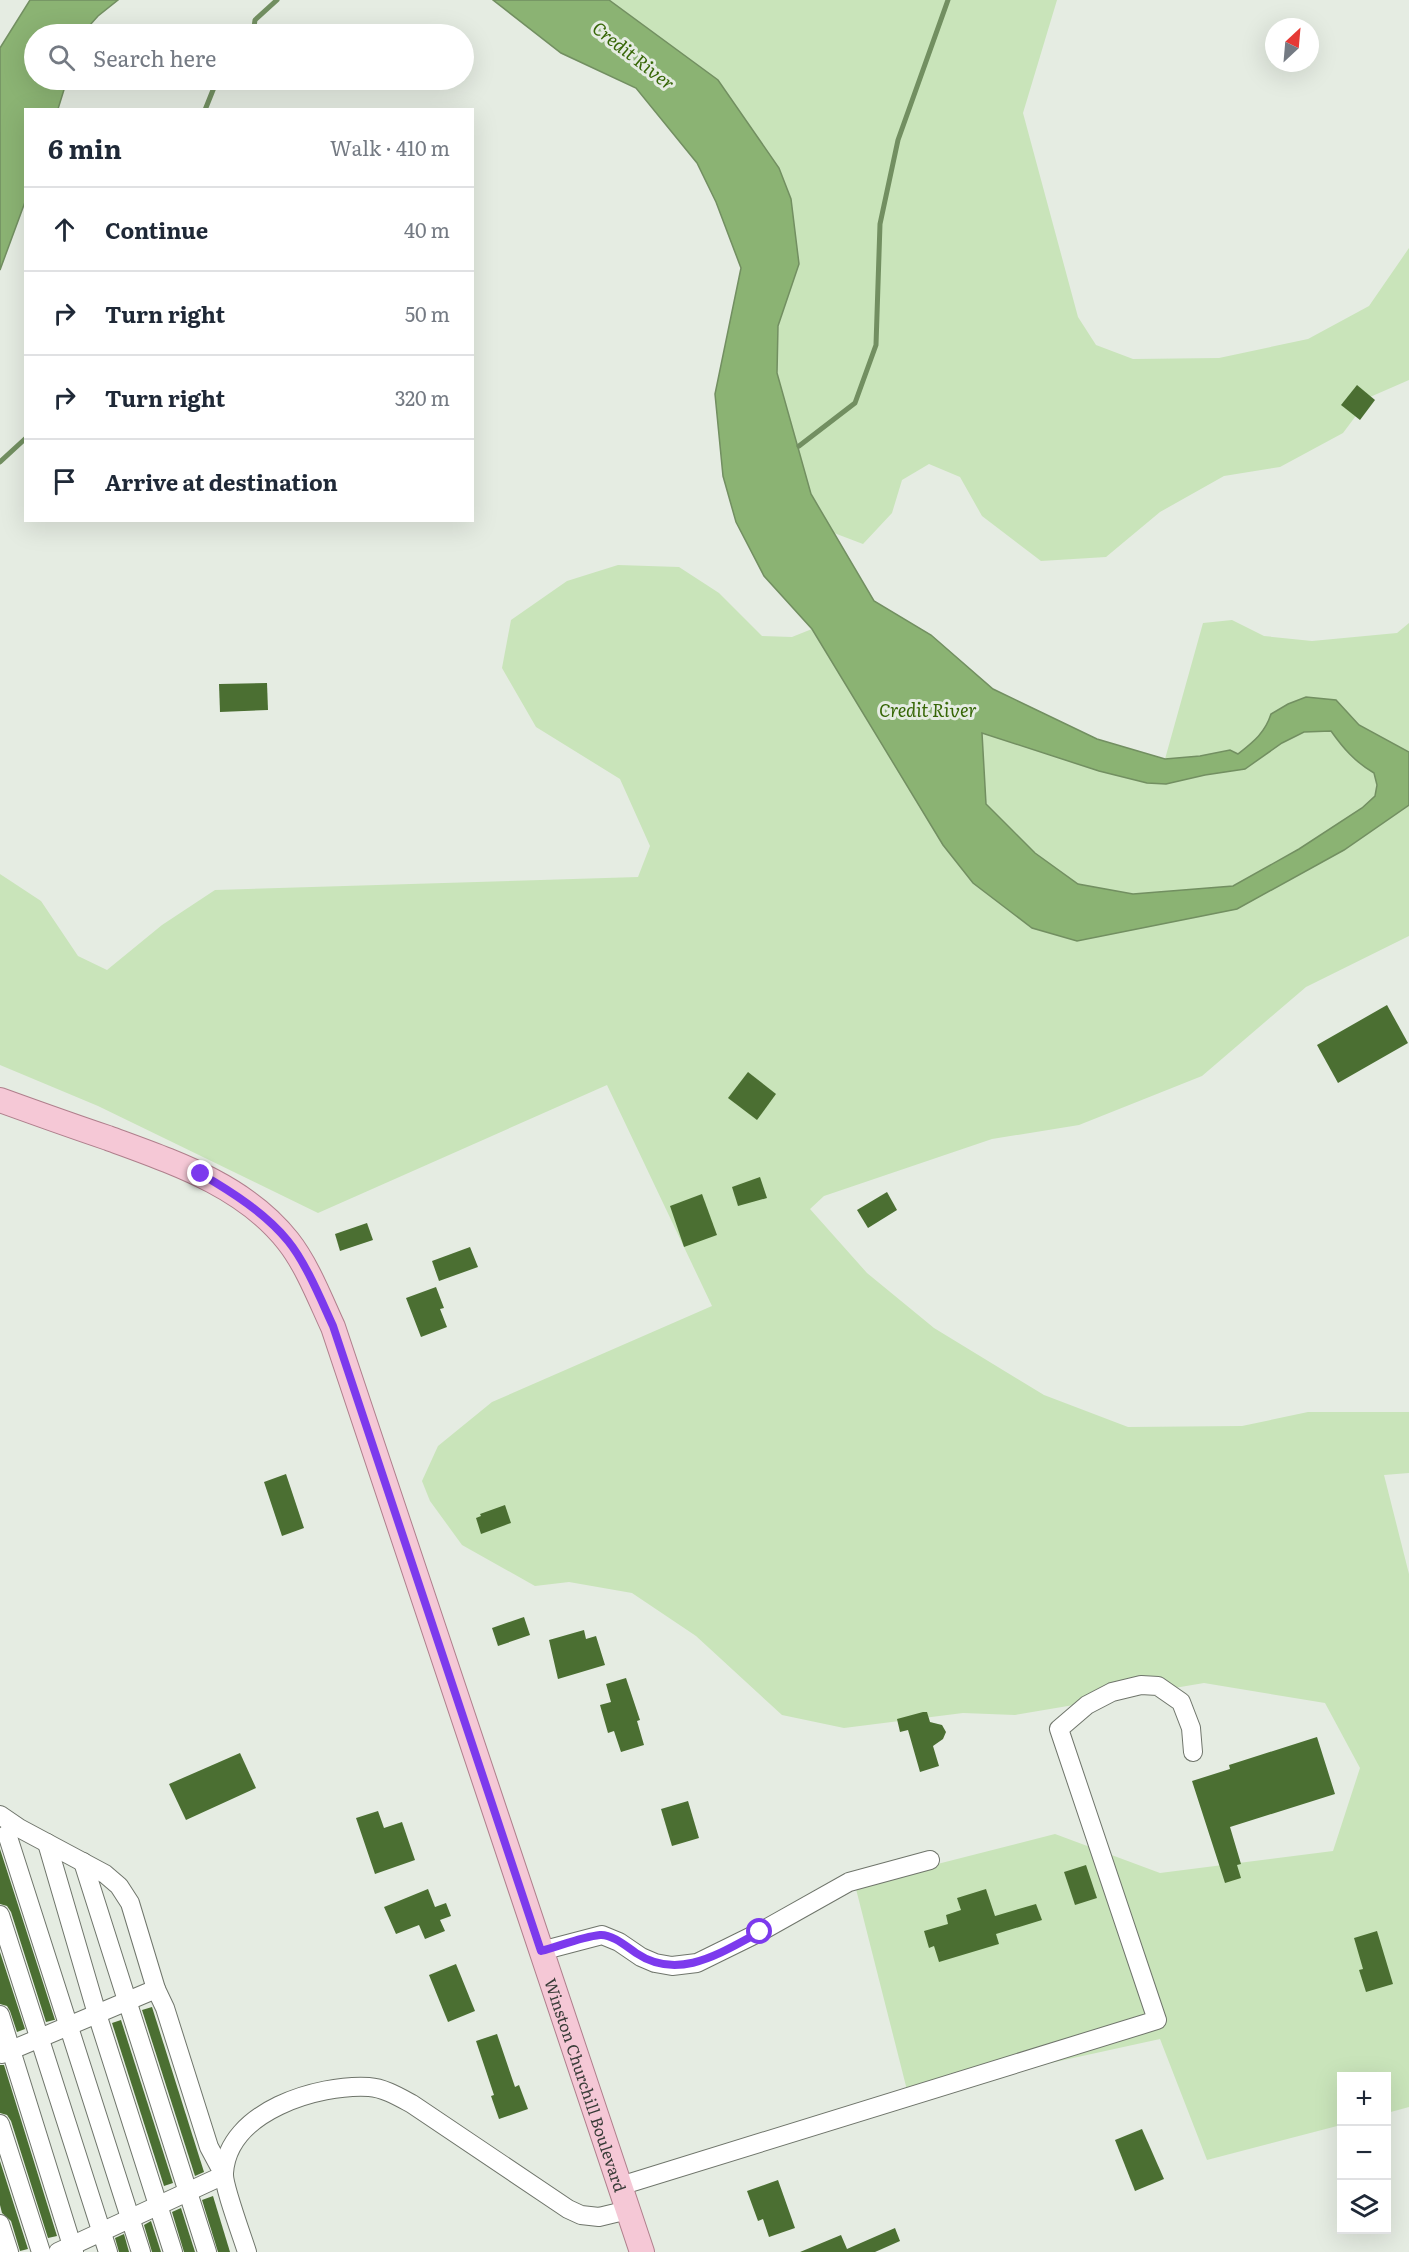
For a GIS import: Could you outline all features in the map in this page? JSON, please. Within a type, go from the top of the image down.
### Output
[{"type":"main road","name":"Winston Churchill Boulevard","points":[[0,1100],[201,1174],[230,1190],[263,1216],[289,1242],[315,1287],[333,1326],[642,2252]]},
{"type":"street","points":[[620,2186],[1157,2020],[1059,1729],[1081,1709],[1112,1692],[1141,1685],[1158,1686],[1181,1702],[1191,1728],[1193,1752]]},
{"type":"street","points":[[0,1815],[9,1833],[141,2252]]},
{"type":"street","points":[[9,1833],[47,1843],[105,1874],[119,1886],[130,1903],[156,1989],[165,2008],[209,2147],[224,2175],[247,2252]]},
{"type":"street","points":[[47,1843],[97,2014],[173,2252]]},
{"type":"street","points":[[541,1951],[602,1935],[655,1963],[672,1966],[697,1963],[760,1932],[849,1882],[930,1860]]},
{"type":"street","points":[[83,1862],[207,2252]]},
{"type":"street","points":[[0,1915],[108,2252]]},
{"type":"street","points":[[6,2053],[156,1989]]},
{"type":"street","points":[[0,2015],[6,2053],[68,2250],[224,2175]]},
{"type":"street","points":[[224,2175],[227,2158],[234,2143],[258,2116],[280,2105],[316,2093],[370,2087],[390,2093],[412,2104],[568,2209],[581,2215],[599,2217],[628,2210]]},
{"type":"street","points":[[0,2124],[41,2252]]},
{"type":"street","points":[[0,2224],[9,2252]]},
{"type":"shaded area","points":[[609,0],[1057,0],[1023,113],[1078,317],[1096,345],[1133,359],[1219,358],[1308,339],[1369,306],[1409,248],[1409,380],[1370,397],[1343,433],[1280,467],[1224,476],[1160,512],[1106,557],[1041,561],[982,516],[960,477],[929,464],[902,480],[892,513],[863,544],[834,533],[811,494],[777,373],[778,326],[799,264],[718,80]]},
{"type":"shaded area","points":[[618,565],[679,567],[719,593],[762,636],[792,637],[812,629],[943,845],[973,883],[1032,928],[1077,941],[1344,850],[1409,805],[1409,936],[1306,987],[1202,1076],[1079,1125],[992,1139],[824,1196],[810,1209],[867,1273],[934,1328],[1044,1395],[1128,1427],[1242,1426],[1308,1412],[1409,1412],[1409,1473],[1384,1475],[1409,1574],[1409,2107],[1391,2112],[1391,2072],[1337,2072],[1337,2126],[1207,2160],[1160,2039],[908,2094],[855,1885],[1055,1834],[1160,1873],[1333,1851],[1360,1768],[1325,1703],[1204,1683],[1015,1715],[963,1713],[844,1728],[782,1715],[696,1636],[632,1593],[569,1582],[535,1586],[462,1545],[430,1501],[422,1481],[438,1446],[492,1402],[712,1306],[607,1085],[318,1213],[98,1106],[0,1065],[0,874],[41,901],[78,956],[107,970],[162,925],[215,890],[638,877],[650,846],[620,779],[536,727],[502,668],[511,620],[567,581]]},
{"type":"shaded area","points":[[1232,620],[1264,636],[1312,641],[1397,633],[1409,623],[1409,752],[1359,725],[1336,700],[1271,714],[1262,732],[1238,754],[1230,750],[1200,756],[1165,759],[1203,623]]},
{"type":"shaded area","points":[[1331,731],[1350,755],[1374,773],[1377,785],[1375,796],[1362,808],[1299,849],[1233,886],[1133,894],[1078,884],[1035,853],[986,804],[981,732],[1099,771],[1147,783],[1245,769],[1282,743],[1304,732]]},
{"type":"water","points":[[30,0],[118,0],[91,24],[24,24],[24,90],[64,90],[58,108],[24,108],[24,205],[0,270],[0,48]]},
{"type":"water","name":"Credit River","points":[[493,0],[609,0],[718,80],[779,168],[791,199],[799,264],[778,326],[777,373],[811,494],[874,601],[931,635],[993,689],[1097,739],[1165,759],[1200,756],[1230,750],[1238,754],[1262,732],[1271,714],[1288,704],[1306,697],[1336,700],[1359,725],[1409,752],[1409,805],[1344,850],[1237,909],[1077,941],[1032,928],[973,883],[943,845],[812,629],[764,576],[736,522],[723,476],[715,394],[741,268],[716,202],[697,163],[636,88],[561,53]],"holes":[[[1331,731],[1355,759],[1374,773],[1377,785],[1375,796],[1362,808],[1299,849],[1233,886],[1133,894],[1078,884],[1035,853],[986,804],[982,733],[1099,771],[1147,783],[1166,784],[1245,769],[1282,743],[1304,732]]]},
{"type":"building","points":[[1357,385],[1375,400],[1360,420],[1341,405]]},
{"type":"building","points":[[267,683],[268,710],[220,712],[219,684]]},
{"type":"building","points":[[1387,1005],[1408,1043],[1338,1083],[1317,1045]]},
{"type":"building","points":[[748,1072],[776,1094],[757,1120],[728,1098]]},
{"type":"building","points":[[760,1177],[767,1198],[738,1206],[732,1187]]},
{"type":"building","points":[[887,1192],[897,1210],[868,1228],[857,1210]]},
{"type":"building","points":[[702,1194],[717,1235],[684,1247],[670,1206]]},
{"type":"building","points":[[367,1223],[373,1240],[340,1251],[335,1234]]},
{"type":"building","points":[[470,1247],[478,1267],[439,1281],[432,1261]]},
{"type":"building","points":[[436,1287],[444,1308],[440,1309],[447,1327],[421,1337],[406,1298]]},
{"type":"building","points":[[286,1474],[304,1528],[282,1536],[264,1482]]},
{"type":"building","points":[[505,1505],[511,1523],[481,1534],[476,1518],[481,1516],[480,1514]]},
{"type":"building","points":[[524,1617],[530,1635],[498,1646],[492,1628]]},
{"type":"building","points":[[584,1630],[586,1639],[596,1636],[605,1665],[558,1679],[549,1640]]},
{"type":"building","points":[[626,1678],[640,1720],[637,1721],[644,1745],[621,1752],[614,1731],[608,1733],[600,1705],[611,1702],[606,1684]]},
{"type":"building","points":[[927,1712],[930,1722],[942,1725],[946,1732],[943,1739],[933,1746],[939,1766],[920,1772],[908,1730],[900,1732],[897,1719]]},
{"type":"building","points":[[1317,1737],[1335,1794],[1230,1827],[1241,1864],[1237,1865],[1241,1878],[1225,1883],[1192,1781],[1230,1769],[1229,1765]]},
{"type":"building","points":[[240,1753],[256,1788],[186,1820],[169,1784]]},
{"type":"building","points":[[688,1801],[699,1838],[672,1846],[661,1809]]},
{"type":"building","points":[[378,1811],[384,1828],[402,1822],[415,1860],[375,1874],[356,1818]]},
{"type":"building","points":[[0,1849],[55,2020],[46,2022],[11,1912],[7,1906],[0,1904]]},
{"type":"building","points":[[1086,1865],[1097,1898],[1075,1905],[1064,1872]]},
{"type":"building","points":[[428,1889],[435,1907],[446,1903],[451,1916],[440,1920],[445,1931],[425,1939],[419,1925],[396,1934],[384,1907]]},
{"type":"building","points":[[986,1889],[995,1916],[1036,1904],[1042,1920],[996,1934],[999,1944],[939,1962],[934,1946],[929,1948],[924,1931],[948,1924],[946,1915],[961,1910],[957,1898]]},
{"type":"building","points":[[1377,1931],[1393,1984],[1366,1992],[1359,1970],[1363,1969],[1354,1938]]},
{"type":"building","points":[[0,1952],[25,2029],[17,2032],[7,2006],[0,2004]]},
{"type":"building","points":[[456,1964],[475,2011],[448,2022],[429,1975]]},
{"type":"building","points":[[152,2007],[204,2172],[195,2176],[142,2010]]},
{"type":"building","points":[[121,2020],[173,2183],[164,2186],[112,2023]]},
{"type":"building","points":[[497,2034],[515,2087],[519,2085],[528,2109],[499,2119],[491,2096],[494,2095],[476,2041]]},
{"type":"building","points":[[0,2065],[4,2065],[57,2236],[48,2238],[11,2121],[7,2115],[0,2113]]},
{"type":"building","points":[[1142,2129],[1164,2179],[1135,2191],[1115,2140]]},
{"type":"building","points":[[0,2161],[28,2249],[20,2251],[11,2221],[2,2213]]},
{"type":"building","points":[[778,2180],[795,2228],[769,2237],[763,2219],[758,2221],[747,2191]]},
{"type":"building","points":[[213,2196],[230,2252],[218,2252],[202,2200]]},
{"type":"building","points":[[181,2208],[195,2252],[184,2252],[172,2212]]},
{"type":"building","points":[[151,2221],[161,2252],[152,2252],[144,2225]]},
{"type":"building","points":[[895,2228],[900,2241],[875,2252],[800,2252],[841,2235],[847,2249]]},
{"type":"building","points":[[124,2234],[129,2252],[119,2252],[115,2238]]},
{"type":"waterway","points":[[254,24],[255,20],[277,0]]},
{"type":"waterway","points":[[799,446],[855,403],[876,345],[880,224],[898,140],[948,0]]},
{"type":"waterway","points":[[206,108],[213,90]]},
{"type":"waterway","points":[[0,462],[24,440]]},
{"type":"route","points":[[201,1174],[230,1190],[263,1216],[289,1242],[315,1287],[333,1326],[541,1951],[602,1935],[619,1942],[641,1957],[655,1963],[672,1966],[697,1963],[760,1932]]}]
